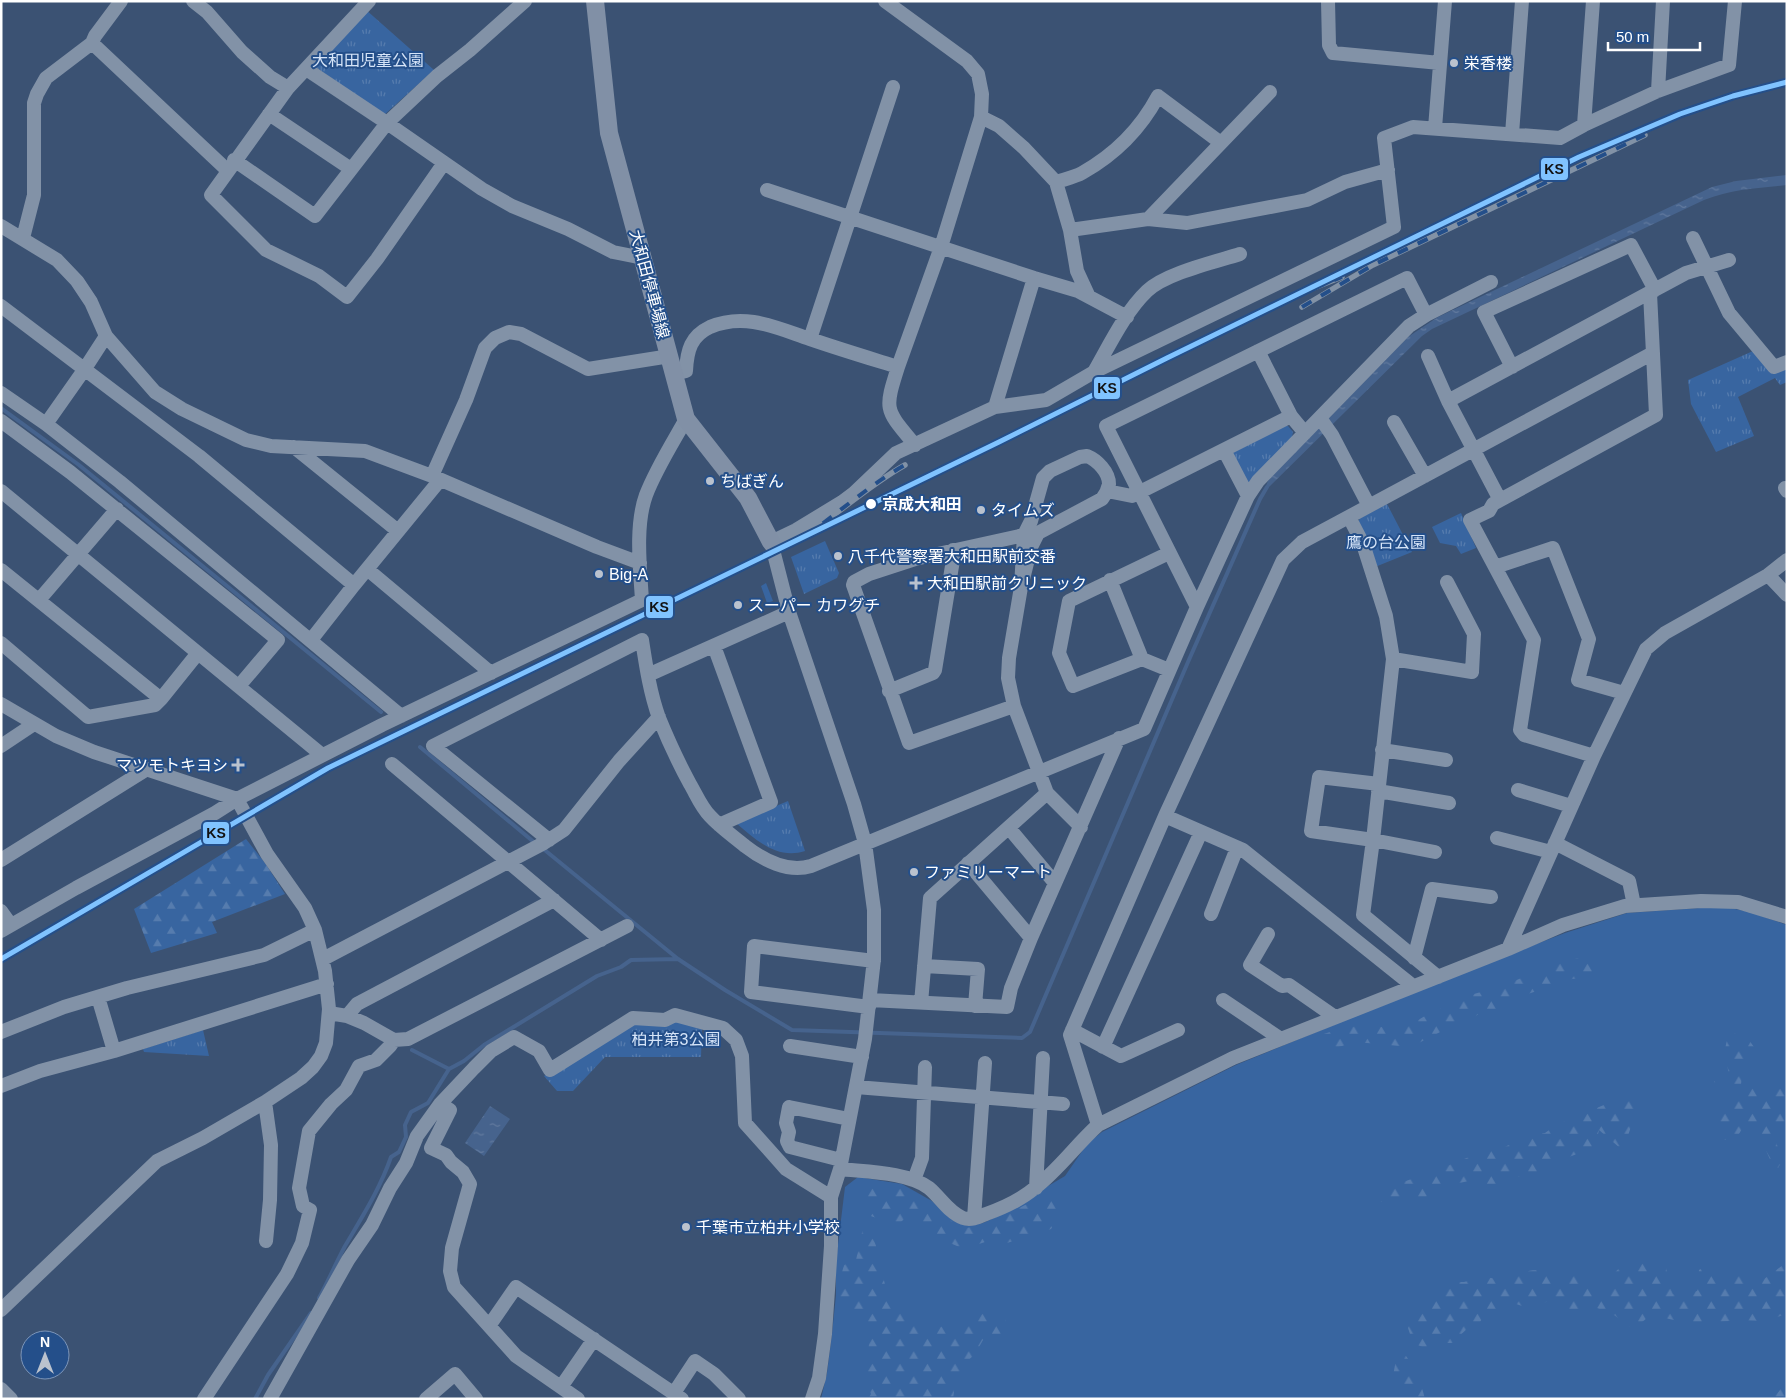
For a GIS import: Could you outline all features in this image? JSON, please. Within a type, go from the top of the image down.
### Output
[{"type":"main road","name":"大和田停車場線","points":[[595,1],[609,133],[686,419],[748,498],[771,542]]},
{"type":"street","points":[[23,238],[34,195],[34,103],[37,94],[46,78],[92,43],[95,36],[122,1]]},
{"type":"street","points":[[193,1],[207,12],[242,52],[270,77],[288,88]]},
{"type":"street","points":[[368,1],[288,88],[211,195],[266,250],[319,276],[347,297],[392,238],[444,163]]},
{"type":"street","points":[[92,43],[231,165],[315,216],[387,123],[437,76],[470,50],[525,1]]},
{"type":"street","points":[[884,1],[967,61],[978,74],[982,94],[981,117],[941,247],[889,396],[889,407],[893,419],[915,444]]},
{"type":"street","points":[[1328,1],[1330,45],[1333,53],[1440,63]]},
{"type":"street","points":[[1512,134],[1522,1]]},
{"type":"street","points":[[1584,125],[1593,1]]},
{"type":"street","points":[[1658,91],[1663,1]]},
{"type":"street","points":[[812,1399],[819,1378],[825,1334],[831,1246],[832,1197],[841,1164],[866,1034],[874,961],[874,910],[865,843],[854,804],[789,612],[771,542],[796,530],[842,502],[891,456],[995,407],[1046,400],[1094,372],[1394,227],[1384,138],[1413,127],[1560,138],[1658,91],[1729,65],[1735,1]]},
{"type":"street","points":[[1435,128],[1440,63],[1441,2]]},
{"type":"street","points":[[306,69],[482,189],[512,206],[613,252],[643,258]]},
{"type":"street","points":[[810,339],[848,218],[893,87]]},
{"type":"street","points":[[1148,219],[1270,92]]},
{"type":"street","points":[[1056,182],[1081,174],[1118,146],[1137,129],[1158,96],[1221,143]]},
{"type":"street","points":[[268,114],[351,169]]},
{"type":"street","points":[[981,117],[999,126],[1024,148],[1056,182],[1070,230],[1077,272],[1089,297]]},
{"type":"street","points":[[1070,230],[1148,219],[1186,223],[1307,200],[1345,182],[1388,170]]},
{"type":"street","points":[[767,190],[848,218],[1078,291],[1127,317]]},
{"type":"street","points":[[1,226],[56,260],[77,281],[91,302],[106,336],[155,392],[182,409],[246,440],[271,446],[365,452],[436,478],[560,532],[640,563]]},
{"type":"street","points":[[1693,238],[1729,313],[1774,367],[1787,362]]},
{"type":"street","points":[[1512,367],[1484,312],[1631,245],[1652,291],[1656,415],[1500,500],[1493,504],[1489,510],[1470,520],[1534,640],[1520,730],[1524,735],[1594,756]]},
{"type":"street","points":[[1094,372],[1127,317],[1148,290],[1172,276],[1240,254]]},
{"type":"street","points":[[1448,401],[1686,273],[1729,260]]},
{"type":"street","points":[[995,407],[1034,278]]},
{"type":"street","points":[[1197,607],[1106,426],[1407,278],[1426,315]]},
{"type":"street","points":[[542,844],[433,746],[642,640],[659,717],[681,767],[708,815],[754,853],[784,866],[804,868],[1144,729],[1248,496],[1258,481],[1305,433],[1321,420],[1409,326],[1426,315],[1491,282]]},
{"type":"street","points":[[1,306],[199,456],[354,584]]},
{"type":"street","points":[[674,374],[686,371],[689,353],[696,336],[721,323],[735,320],[777,327],[898,367]]},
{"type":"street","points":[[311,640],[398,531],[436,478],[485,348],[494,338],[509,332],[521,334],[588,369],[670,356]]},
{"type":"street","points":[[46,424],[106,336]]},
{"type":"street","points":[[1258,351],[1291,416],[1305,433]]},
{"type":"street","points":[[1098,1125],[1070,1035],[1165,816],[1283,560],[1302,542],[1653,353]]},
{"type":"street","points":[[1428,356],[1448,401],[1500,500]]},
{"type":"street","points":[[1,393],[46,424],[120,482],[402,716]]},
{"type":"street","points":[[1107,491],[1132,496],[1291,416]]},
{"type":"street","points":[[1,912],[6,928],[215,814],[237,798],[642,600],[640,563],[642,514],[646,497],[662,462],[686,419]]},
{"type":"street","points":[[1321,420],[1332,435],[1369,506]]},
{"type":"street","points":[[1,421],[70,472],[278,640],[239,686]]},
{"type":"street","points":[[1394,422],[1425,476]]},
{"type":"street","points":[[294,447],[398,531]]},
{"type":"street","points":[[1224,450],[1248,496]]},
{"type":"street","points":[[1021,587],[1024,535],[1031,521],[1043,478],[1050,470],[1080,457],[1092,458],[1098,463],[1108,478],[1107,491],[1102,499],[1038,533],[1031,547],[1021,587],[1009,658],[1008,678],[1014,706],[1038,772],[1048,793],[1081,827]]},
{"type":"street","points":[[1,491],[322,755]]},
{"type":"street","points":[[39,600],[116,509]]},
{"type":"street","points":[[1349,517],[1363,544],[1386,616],[1393,659],[1363,915],[1438,977]]},
{"type":"street","points":[[1014,706],[909,743],[852,585],[854,582],[882,569],[915,559],[1024,535]]},
{"type":"street","points":[[1495,567],[1553,548],[1589,640],[1578,680],[1624,693]]},
{"type":"street","points":[[890,691],[933,673],[935,670],[954,560],[953,550]]},
{"type":"street","points":[[1170,553],[1069,601],[1059,653],[1073,686],[1142,659],[1170,670]]},
{"type":"street","points":[[1508,949],[1594,756],[1624,693],[1650,645],[1665,633],[1768,575],[1787,560]]},
{"type":"street","points":[[367,568],[491,673]]},
{"type":"street","points":[[1,570],[161,699]]},
{"type":"street","points":[[1768,575],[1787,595]]},
{"type":"street","points":[[1110,580],[1142,659]]},
{"type":"street","points":[[1393,659],[1472,672],[1474,634],[1447,582]]},
{"type":"street","points":[[648,674],[789,612]]},
{"type":"street","points":[[1,643],[88,717],[155,705],[198,653]]},
{"type":"street","points":[[714,646],[771,802],[719,825]]},
{"type":"street","points":[[1,704],[56,736],[94,752],[237,798],[267,854],[305,908],[315,930],[323,959],[327,984],[329,1020],[326,1043],[321,1056],[313,1068],[265,1102],[203,1138],[157,1160],[1,1310]]},
{"type":"street","points":[[323,959],[542,844],[564,830],[619,761],[659,717]]},
{"type":"street","points":[[1,746],[34,724]]},
{"type":"street","points":[[874,961],[754,946],[751,992],[869,1004],[921,1003],[1008,1007],[1011,988],[1031,938],[1119,738]]},
{"type":"street","points":[[1382,750],[1446,760]]},
{"type":"street","points":[[392,764],[601,940]]},
{"type":"street","points":[[1,860],[147,769]]},
{"type":"street","points":[[1435,852],[1311,831],[1319,777],[1378,787],[1449,803]]},
{"type":"street","points":[[1518,790],[1571,806]]},
{"type":"street","points":[[921,1003],[930,898],[1048,793]]},
{"type":"street","points":[[1165,816],[1243,850],[1413,986]]},
{"type":"street","points":[[1010,828],[1055,883]]},
{"type":"street","points":[[1104,1047],[1201,832]]},
{"type":"street","points":[[1497,838],[1553,848],[1629,881],[1634,905]]},
{"type":"street","points":[[1211,914],[1237,848]]},
{"type":"street","points":[[968,863],[1031,938]]},
{"type":"street","points":[[1414,958],[1432,889],[1491,897]]},
{"type":"street","points":[[347,1016],[357,1004],[554,900]]},
{"type":"street","points":[[850,1119],[790,1107],[786,1124],[789,1132],[787,1141],[790,1147],[841,1164],[914,1180],[929,1189],[949,1208],[964,1218],[974,1218],[993,1212],[1036,1188],[1082,1139],[1098,1125],[1233,1058],[1508,949],[1563,925],[1625,906],[1701,901],[1738,902],[1787,917]]},
{"type":"street","points":[[329,1020],[347,1016],[380,1030],[394,1040],[408,1039],[627,926]]},
{"type":"street","points":[[1,1032],[64,1007],[264,954],[315,930]]},
{"type":"street","points":[[1268,934],[1250,965],[1282,986],[1289,985],[1335,1017]]},
{"type":"street","points":[[924,966],[978,969],[975,1006]]},
{"type":"street","points":[[1,1086],[40,1071],[114,1052],[327,984]]},
{"type":"street","points":[[98,997],[114,1052]]},
{"type":"street","points":[[1223,1000],[1281,1039]]},
{"type":"street","points":[[270,1399],[348,1260],[372,1225],[390,1188],[406,1163],[417,1136],[440,1104],[490,1052],[514,1037],[539,1051],[550,1070],[633,1018],[665,1020],[675,1015],[723,1028],[736,1040],[742,1056],[745,1123],[786,1169],[832,1197]]},
{"type":"street","points":[[1072,1030],[1121,1056],[1178,1030]]},
{"type":"street","points":[[204,1399],[287,1274],[302,1243],[310,1210],[303,1206],[299,1188],[309,1131],[331,1104],[346,1090],[359,1066],[376,1060],[394,1040]]},
{"type":"street","points":[[790,1046],[862,1057]]},
{"type":"street","points":[[1036,1188],[1043,1058]]},
{"type":"street","points":[[974,1218],[985,1062]]},
{"type":"street","points":[[914,1180],[922,1158],[925,1067]]},
{"type":"street","points":[[856,1087],[1063,1104]]},
{"type":"street","points":[[265,1102],[270,1145],[270,1200],[266,1241]]},
{"type":"street","points":[[440,1104],[450,1110],[431,1148],[446,1155],[463,1172],[470,1184],[452,1248],[450,1271],[454,1287],[516,1356],[578,1399]]},
{"type":"street","points":[[489,1326],[516,1287],[673,1395],[695,1361],[714,1374],[739,1399]]},
{"type":"street","points":[[561,1387],[594,1339]]},
{"type":"street","points":[[426,1399],[455,1374],[476,1399]]},
{"type":"street","points":[[1,1390],[11,1399]]},
{"type":"green space","name":"大和田児童公園","points":[[365,9],[434,70],[384,115],[314,66]]},
{"type":"green space","points":[[1753,351],[1787,368],[1787,382],[1780,385],[1775,378],[1738,397],[1754,436],[1716,452],[1691,404],[1688,380]]},
{"type":"green space","points":[[1288,426],[1293,432],[1292,437],[1254,479],[1246,484],[1230,454]]},
{"type":"green space","name":"鷹の台公園","points":[[1387,504],[1412,552],[1375,567],[1357,524],[1360,518]]},
{"type":"green space","points":[[1461,513],[1476,548],[1461,554],[1456,546],[1440,543],[1432,527]]},
{"type":"green space","points":[[825,541],[839,573],[837,578],[804,594],[791,557]]},
{"type":"green space","points":[[766,583],[773,601],[767,603],[761,586]]},
{"type":"green space","points":[[788,801],[805,851],[785,853],[776,851],[759,842],[736,823]]},
{"type":"green space","points":[[246,839],[265,863],[285,894],[212,922],[217,933],[151,953],[134,909]]},
{"type":"green space","points":[[1730,908],[1750,912],[1787,925],[1787,1399],[821,1399],[827,1373],[832,1334],[836,1295],[836,1261],[845,1187],[858,1177],[902,1184],[932,1201],[954,1221],[968,1226],[983,1223],[1065,1176],[1087,1144],[1102,1132],[1236,1065],[1443,980],[1565,933],[1627,913]]},
{"type":"green space","points":[[1588,957],[1598,965],[1589,977],[1572,979],[1525,995],[1502,1008],[1483,1011],[1461,1026],[1448,1028],[1411,1047],[1356,1042],[1328,1050],[1317,1049],[1318,1036],[1329,1032],[1359,1026],[1378,1026],[1399,1031],[1425,1016],[1470,995],[1496,988],[1568,960]]},
{"type":"green space","name":"柏井第3公園","points":[[673,1019],[702,1026],[701,1057],[605,1057],[573,1091],[557,1091],[544,1076],[635,1022]]},
{"type":"green space","points":[[203,1030],[209,1056],[144,1052],[143,1049]]},
{"type":"green space","points":[[1731,1033],[1746,1036],[1754,1047],[1743,1069],[1741,1084],[1766,1085],[1778,1088],[1787,1087],[1787,1133],[1774,1135],[1782,1161],[1778,1168],[1772,1164],[1761,1139],[1745,1124],[1734,1142],[1723,1139],[1719,1116],[1732,1101],[1733,1088],[1714,1082],[1717,1072],[1722,1078],[1729,1076],[1725,1049]]},
{"type":"green space","points":[[1633,1096],[1648,1109],[1633,1120],[1627,1139],[1620,1148],[1599,1130],[1595,1147],[1556,1162],[1534,1174],[1511,1178],[1503,1186],[1483,1186],[1474,1180],[1459,1183],[1441,1192],[1419,1199],[1397,1199],[1380,1202],[1382,1194],[1400,1183],[1481,1152],[1503,1148],[1524,1137],[1545,1133],[1556,1125],[1623,1097]]},
{"type":"green space","points":[[873,1184],[899,1185],[919,1195],[954,1223],[967,1228],[997,1220],[1025,1205],[1051,1199],[1063,1210],[1051,1229],[1007,1243],[991,1240],[964,1249],[943,1240],[920,1222],[906,1217],[894,1229],[885,1221],[865,1214],[867,1193]]},
{"type":"green space","points":[[863,1228],[872,1229],[890,1306],[924,1325],[946,1327],[987,1312],[1008,1310],[1003,1333],[997,1335],[987,1333],[975,1354],[961,1367],[960,1380],[952,1383],[953,1399],[868,1399],[871,1394],[867,1379],[868,1329],[862,1316],[840,1313],[838,1287],[844,1265],[856,1260]]},
{"type":"green space","points":[[1787,1262],[1787,1314],[1765,1321],[1740,1320],[1719,1322],[1706,1327],[1651,1315],[1633,1329],[1614,1315],[1597,1308],[1575,1318],[1547,1301],[1535,1310],[1516,1304],[1505,1310],[1487,1311],[1480,1322],[1470,1326],[1452,1343],[1445,1343],[1427,1349],[1413,1343],[1408,1328],[1409,1318],[1431,1294],[1457,1282],[1483,1277],[1507,1280],[1522,1272],[1540,1270],[1550,1274],[1555,1280],[1574,1276],[1583,1279],[1598,1289],[1603,1289],[1610,1287],[1613,1275],[1623,1267],[1638,1264],[1666,1265],[1668,1281],[1673,1294],[1697,1291],[1699,1270],[1706,1266],[1727,1278],[1746,1276],[1764,1279]]},
{"type":"green space","points":[[1397,1354],[1406,1356],[1410,1361],[1418,1376],[1425,1399],[1402,1399],[1393,1376]]},
{"type":"green space","points":[[1787,1382],[1787,1399],[1772,1399]]},
{"type":"water","points":[[1787,175],[1787,185],[1735,191],[1704,200],[1432,329],[1422,336],[1263,493],[1273,475],[1408,337],[1438,317],[1712,187],[1736,181]]},
{"type":"water","points":[[490,1106],[510,1119],[484,1156],[465,1143]]},
{"type":"waterway","points":[[1,408],[79,465],[381,712]]},
{"type":"waterway","points":[[541,847],[678,959],[792,1030],[1022,1038],[1030,1032],[1188,662],[1267,487]]},
{"type":"waterway","points":[[420,747],[535,843]]},
{"type":"waterway","points":[[319,1298],[345,1246],[376,1192],[391,1157],[399,1152],[406,1137],[405,1125],[411,1112],[428,1103],[449,1069],[464,1061],[484,1045],[597,976],[621,967],[631,960],[678,959]]},
{"type":"waterway","points":[[412,1050],[449,1069]]},
{"type":"waterway","points":[[255,1399],[268,1375],[311,1313]]},
{"type":"railway","points":[[1302,307],[1373,265],[1645,135]]},
{"type":"railway","points":[[1293,296],[1342,277]]},
{"type":"railway","points":[[805,536],[879,481],[905,465]]},
{"type":"transit line","name":"KS","points":[[1,959],[328,768],[999,442],[1579,157],[1680,114],[1733,96],[1787,82]]},
{"type":"place","name":"栄香楼","points":[[1454,63]]},
{"type":"place","name":"ちばぎん","points":[[710,481]]},
{"type":"place","name":"京成大和田","points":[[871,504]]},
{"type":"place","name":"タイムズ","points":[[981,510]]},
{"type":"place","name":"八千代警察署大和田駅前交番","points":[[838,556]]},
{"type":"place","name":"Big-A","points":[[599,574]]},
{"type":"place","name":"大和田駅前クリニック","points":[[916,583]]},
{"type":"place","name":"スーパー カワグチ","points":[[738,605]]},
{"type":"place","name":"マツモトキヨシ","points":[[238,765]]},
{"type":"place","name":"ファミリーマート","points":[[914,872]]},
{"type":"place","name":"千葉市立柏井小学校","points":[[686,1227]]}]
